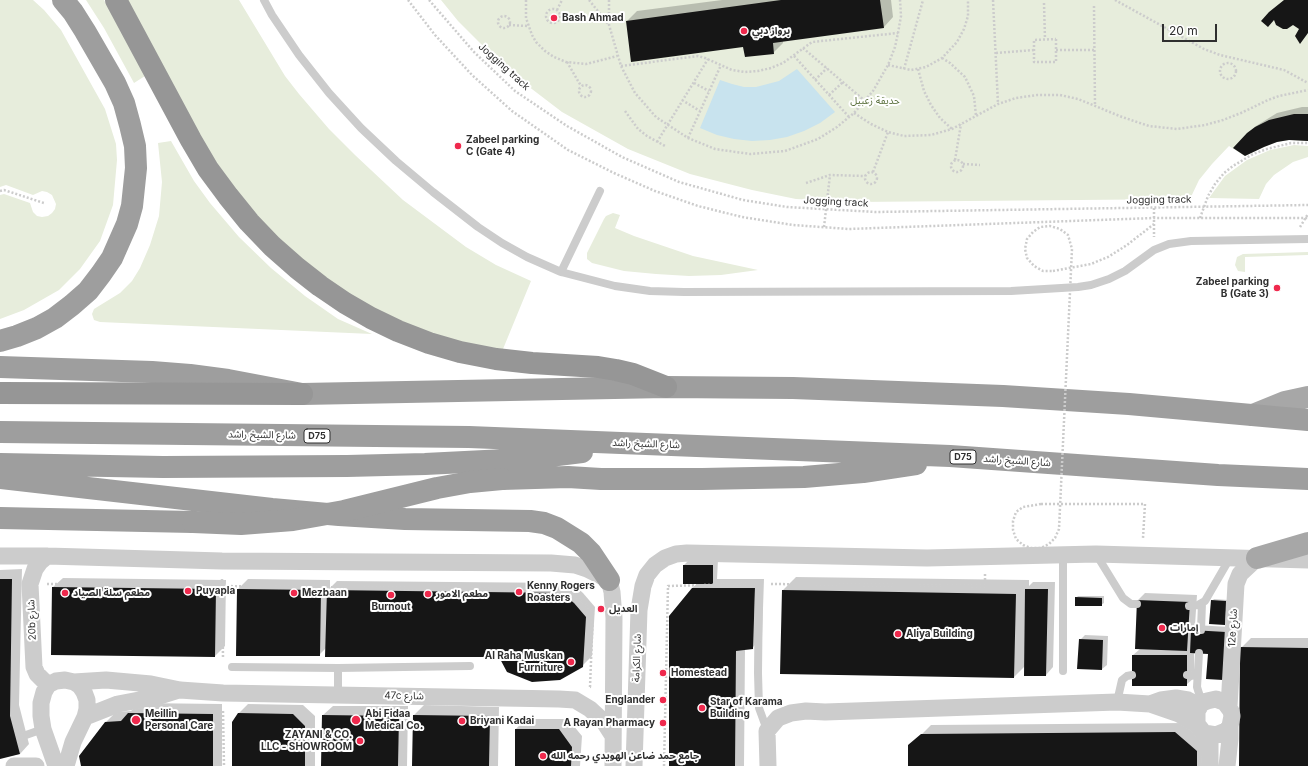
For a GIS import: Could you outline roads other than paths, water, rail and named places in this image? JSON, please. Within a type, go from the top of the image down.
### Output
[{"type":"highway","points":[[0,341],[37,328],[55,318],[88,291],[112,258],[127,224],[132,206],[136,168],[134,146],[124,104],[115,83],[85,31],[73,12],[63,0]]},
{"type":"highway","points":[[116,0],[191,140],[212,174],[249,222],[272,246],[296,268],[320,286],[358,311],[398,331],[428,343],[496,359],[598,367],[616,370],[633,374],[666,387]]},
{"type":"highway","points":[[0,367],[152,372],[190,375],[228,380],[302,394]]},
{"type":"highway","points":[[0,394],[302,394],[730,387],[855,390],[996,396],[1129,404],[1308,420]]},
{"type":"highway","name":"شارع الشيخ راشد","points":[[0,432],[469,437],[950,456],[1302,482]]},
{"type":"highway","points":[[0,464],[261,467],[425,464],[562,455],[634,444]]},
{"type":"highway","points":[[0,518],[241,524],[267,523],[300,520],[344,511],[405,495],[470,482],[549,477],[702,479],[833,475],[892,468],[950,456]]},
{"type":"highway","points":[[0,478],[272,509],[339,515],[405,519],[530,520],[557,528],[581,543],[591,553],[609,580]]},
{"type":"main road","points":[[1253,415],[1285,402],[1308,397]]},
{"type":"main road","points":[[1257,558],[1308,543]]},
{"type":"street","name":"شارع الكرامة","points":[[634,766],[641,598],[647,575],[655,565],[665,558],[676,554],[687,553],[926,558],[1063,555]]},
{"type":"street","points":[[1063,555],[1096,554],[1308,560]]},
{"type":"street","points":[[0,556],[222,561],[563,564],[587,569],[609,580],[612,592],[614,618],[613,766]]},
{"type":"street","name":"20b شارع","points":[[47,556],[35,569],[30,584],[34,667],[37,674],[48,685]]},
{"type":"street","name":"12e شارع","points":[[1229,707],[1234,596],[1236,584],[1240,574],[1257,558]]},
{"type":"street","name":"47c شارع","points":[[48,685],[60,680],[74,682],[106,680],[151,684],[180,690],[223,693],[559,698],[575,700],[590,709],[604,722],[613,736]]},
{"type":"street","points":[[66,766],[73,742],[85,717],[87,709],[87,700],[84,692],[80,686],[74,682]]},
{"type":"street","points":[[48,685],[44,692],[41,716],[43,729],[56,766]]},
{"type":"street","name":"47c شارع","points":[[85,717],[118,704],[160,696],[180,690]]},
{"type":"street","points":[[1150,704],[1161,700],[1176,698],[1188,700],[1201,705]]},
{"type":"street","points":[[1197,724],[1197,711],[1201,705],[1207,701],[1216,699],[1225,703],[1229,707],[1232,716],[1227,766]]},
{"type":"street","points":[[768,766],[767,731],[778,718],[791,713],[806,710],[825,712],[1117,702],[1150,704],[1179,714],[1197,724],[1204,733],[1210,735],[1221,734],[1230,726]]},
{"type":"street","points":[[1210,735],[1210,766]]},
{"type":"street","points":[[14,766],[32,761]]},
{"type":"lane","points":[[264,0],[272,15],[299,55],[329,93],[361,128],[396,161],[472,223],[502,243],[527,257],[562,272],[615,286],[664,292],[1011,291],[1091,285],[1109,279],[1125,271],[1154,250],[1169,244],[1191,241],[1308,239]]},
{"type":"lane","points":[[562,272],[600,191]]},
{"type":"lane","points":[[1096,554],[1123,598],[1131,604],[1137,604]]},
{"type":"lane","points":[[1063,555],[1063,671]]},
{"type":"lane","points":[[1190,606],[1198,605],[1207,598],[1230,558]]},
{"type":"lane","points":[[759,584],[759,708],[767,731]]},
{"type":"lane","points":[[1201,630],[1202,603]]},
{"type":"lane","points":[[1199,654],[1197,687],[1201,705]]},
{"type":"lane","points":[[232,667],[338,668],[470,666]]},
{"type":"lane","points":[[338,668],[338,695]]},
{"type":"lane","points":[[1117,702],[1122,680],[1127,676],[1132,675]]},
{"type":"lane","points":[[1187,676],[1197,676]]},
{"type":"lane","points":[[26,734],[43,729]]},
{"type":"lane","points":[[32,761],[41,766]]},
{"type":"water","points":[[797,69],[835,112],[820,123],[787,137],[752,141],[717,135],[700,128],[720,80],[744,87],[756,87],[779,81]]},
{"type":"place","name":"Bash Ahmad","points":[[554,18]]},
{"type":"place","name":"برواز دبي","points":[[744,31]]},
{"type":"place","name":"Zabeel parking C (Gate 4)","points":[[458,146]]},
{"type":"place","name":"Zabeel parking B (Gate 3)","points":[[1277,288]]},
{"type":"place","name":"Puyapla","points":[[188,591]]},
{"type":"place","name":"Kenny Rogers Roasters","points":[[519,592]]},
{"type":"place","name":"مطعم سلة الصياد","points":[[65,593]]},
{"type":"place","name":"Mezbaan","points":[[294,593]]},
{"type":"place","name":"مطعم الامور","points":[[428,594]]},
{"type":"place","name":"Burnout","points":[[391,595]]},
{"type":"place","name":"العديل","points":[[601,609]]},
{"type":"place","name":"إمارات","points":[[1162,628]]},
{"type":"place","name":"Aliya Building","points":[[898,634]]},
{"type":"place","name":"Al Raha Muskan Furniture","points":[[571,662]]},
{"type":"place","name":"Homestead","points":[[663,673]]},
{"type":"place","name":"Englander","points":[[663,700]]},
{"type":"place","name":"Star of Karama Building","points":[[702,708]]},
{"type":"place","name":"Meillin Personal Care","points":[[136,720]]},
{"type":"place","name":"Abi Fidaa Medical Co.","points":[[356,720]]},
{"type":"place","name":"Briyani Kadai","points":[[462,721]]},
{"type":"place","name":"A Rayan Pharmacy","points":[[663,723]]},
{"type":"place","name":"ZAYANI & CO. LLC - SHOWROOM","points":[[360,741]]},
{"type":"place","name":"جامع حمد ضاعن الهويدي رحمه الله","points":[[543,756]]},
{"type":"park label","name":"حديقة زعبيل","points":[[875,101]]}]
